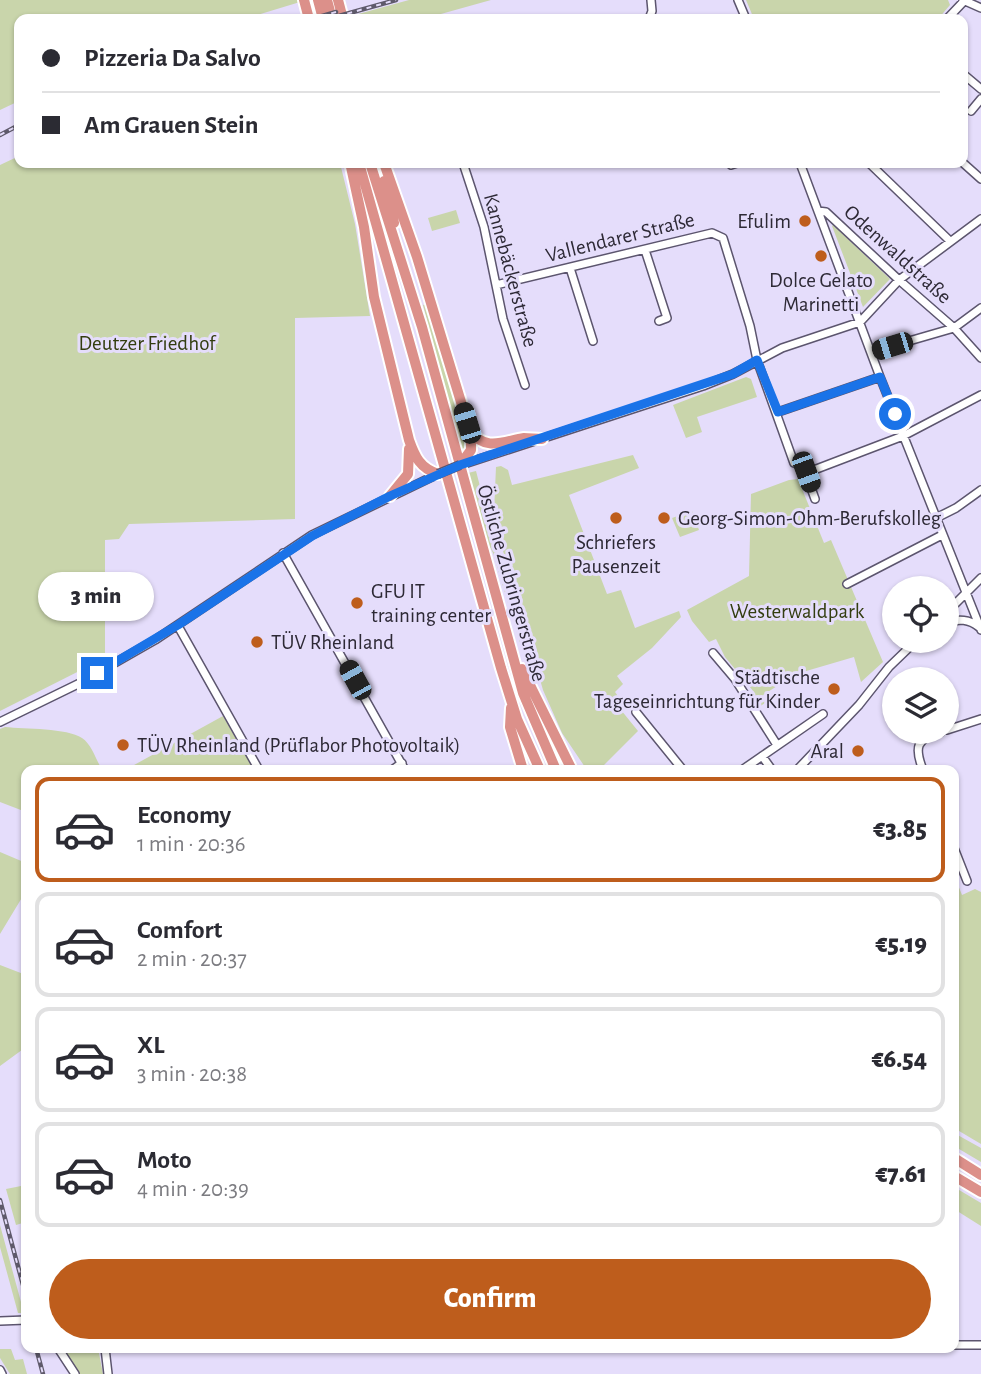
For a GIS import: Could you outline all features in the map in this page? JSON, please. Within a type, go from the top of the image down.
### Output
[{"type":"highway","name":"Östliche Zubringerstraße","points":[[354,168],[401,331],[417,369],[511,701],[538,765]]},
{"type":"highway","points":[[354,168],[374,297],[409,440],[422,466],[438,474]]},
{"type":"highway","name":"Östliche Zubringerstraße","points":[[372,168],[422,327],[475,526],[531,713],[554,765]]},
{"type":"highway","points":[[383,168],[422,327]]},
{"type":"highway","points":[[384,168],[417,257],[472,442],[467,459],[460,465]]},
{"type":"highway","points":[[467,423],[476,438],[496,445],[523,438],[542,439]]},
{"type":"highway","points":[[390,496],[408,474],[409,440]]},
{"type":"highway","points":[[511,647],[569,765]]},
{"type":"highway","points":[[511,701],[510,727],[521,765]]},
{"type":"highway","points":[[959,1161],[981,1175]]},
{"type":"highway","points":[[959,1179],[981,1192]]},
{"type":"street","points":[[951,14],[964,0],[981,8]]},
{"type":"street","points":[[971,111],[981,99]]},
{"type":"street","name":"Kannebäckerstraße","points":[[465,168],[484,228],[503,319],[525,385]]},
{"type":"street","points":[[802,168],[880,377],[981,630]]},
{"type":"street","points":[[874,168],[950,241]]},
{"type":"street","name":"Odenwaldstraße","points":[[818,211],[825,212],[954,328],[981,358]]},
{"type":"street","points":[[0,722],[78,684],[178,625],[283,553],[390,496],[460,465],[733,374],[782,348],[860,322],[899,280],[981,219]]},
{"type":"street","name":"Vallendarer Straße","points":[[496,285],[712,233],[723,238],[750,326],[757,360]]},
{"type":"street","points":[[645,250],[667,318],[659,321]]},
{"type":"street","points":[[570,268],[593,341]]},
{"type":"street","points":[[871,352],[954,328],[981,308]]},
{"type":"street","points":[[757,360],[815,499]]},
{"type":"street","points":[[778,412],[880,377]]},
{"type":"street","points":[[806,472],[904,436],[981,395]]},
{"type":"street","points":[[936,518],[956,508],[981,489]]},
{"type":"street","points":[[847,583],[942,535]]},
{"type":"street","points":[[283,553],[402,765]]},
{"type":"street","points":[[959,600],[981,578]]},
{"type":"street","points":[[959,620],[970,621],[981,630]]},
{"type":"street","points":[[178,625],[256,765]]},
{"type":"street","points":[[713,653],[735,679],[777,745]]},
{"type":"street","points":[[802,765],[904,653]]},
{"type":"street","points":[[636,712],[679,765]]},
{"type":"street","points":[[749,765],[823,714]]},
{"type":"street","points":[[959,726],[981,719]]},
{"type":"street","points":[[920,744],[917,754],[921,765]]},
{"type":"street","points":[[762,756],[768,765]]},
{"type":"street","points":[[959,861],[967,881]]},
{"type":"street","points":[[0,1321],[21,1320]]},
{"type":"street","points":[[959,1345],[981,1345]]},
{"type":"street","points":[[61,1353],[75,1374]]},
{"type":"street","points":[[106,1353],[108,1374]]},
{"type":"green space","points":[[0,0],[300,0],[260,14],[14,14],[14,103],[0,110]]},
{"type":"green space","points":[[409,0],[491,0],[441,14],[358,14]]},
{"type":"green space","points":[[746,0],[948,0],[950,5],[942,14],[752,14]]},
{"type":"green space","name":"Deutzer Friedhof","points":[[14,158],[14,168],[341,168],[355,224],[370,316],[295,318],[295,519],[129,524],[119,539],[105,540],[105,658],[0,711],[0,165]]},
{"type":"green space","points":[[456,210],[460,223],[432,231],[428,218]]},
{"type":"green space","points":[[832,226],[890,279],[863,307]]},
{"type":"green space","points":[[426,304],[463,430],[466,450],[463,457],[423,305]]},
{"type":"green space","points":[[746,377],[751,379],[757,397],[697,417],[702,432],[686,438],[673,405]]},
{"type":"green space","points":[[633,455],[639,468],[569,495],[607,594],[621,590],[635,628],[679,611],[681,617],[652,648],[617,676],[623,684],[615,692],[623,703],[621,710],[638,731],[604,765],[584,765],[562,733],[543,690],[497,530],[494,512],[496,467],[501,466],[508,470],[512,485]]},
{"type":"green space","points":[[476,471],[527,666],[472,489],[468,473]]},
{"type":"green space","name":"Westerwaldpark","points":[[798,479],[824,543],[831,540],[883,662],[861,682],[854,657],[796,674],[763,695],[765,703],[757,708],[751,699],[754,692],[725,657],[716,639],[709,642],[692,621],[687,610],[749,576],[751,494]]},
{"type":"green space","points":[[692,511],[699,530],[680,537],[672,518]]},
{"type":"green space","points":[[223,716],[251,765],[134,765]]},
{"type":"green space","points":[[5,727],[56,731],[75,735],[88,744],[99,765],[21,765],[21,810],[0,802],[0,729]]},
{"type":"green space","points":[[0,852],[21,861],[21,899],[0,934]]},
{"type":"green space","points":[[959,888],[962,895],[975,889],[981,892],[981,1144],[959,1131]]},
{"type":"green space","points":[[0,965],[21,973],[21,1051],[0,1066]]},
{"type":"green space","points":[[959,1136],[981,1148],[981,1162],[959,1149]]},
{"type":"green space","points":[[21,1186],[21,1224],[16,1225],[6,1189]]},
{"type":"green space","points":[[959,1190],[981,1203],[981,1226],[959,1212]]},
{"type":"green space","points":[[0,1225],[21,1302],[21,1313],[18,1313],[0,1247]]},
{"type":"green space","points":[[0,1349],[11,1349],[15,1360],[23,1359],[27,1374],[10,1374],[0,1358]]},
{"type":"green space","points":[[64,1353],[99,1353],[103,1374],[78,1374]]},
{"type":"railway","points":[[346,14],[396,0]]},
{"type":"railway","points":[[329,14],[336,12]]},
{"type":"railway","points":[[0,135],[14,128]]},
{"type":"railway","points":[[0,1200],[21,1278]]},
{"type":"railway","points":[[37,1353],[43,1374]]},
{"type":"place","name":"Efulim","points":[[805,221]]},
{"type":"place","name":"Dolce Gelato Marinetti","points":[[821,256]]},
{"type":"place","name":"Schriefers Pausenzeit","points":[[616,518]]},
{"type":"place","name":"Georg-Simon-Ohm-Berufskolleg","points":[[664,518]]},
{"type":"place","name":"GFU IT training center","points":[[357,603]]},
{"type":"place","name":"TÜV Rheinland","points":[[257,642]]},
{"type":"place","name":"Städtische Tageseinrichtung für Kinder","points":[[834,689]]},
{"type":"place","name":"TÜV Rheinland (Prüflabor Photovoltaik)","points":[[123,745]]},
{"type":"place","name":"Aral","points":[[858,751]]},
{"type":"route","points":[[97,673],[155,640],[275,558],[335,523],[390,496],[460,465],[703,386],[747,368],[757,360],[778,412],[880,377],[895,414]]}]
